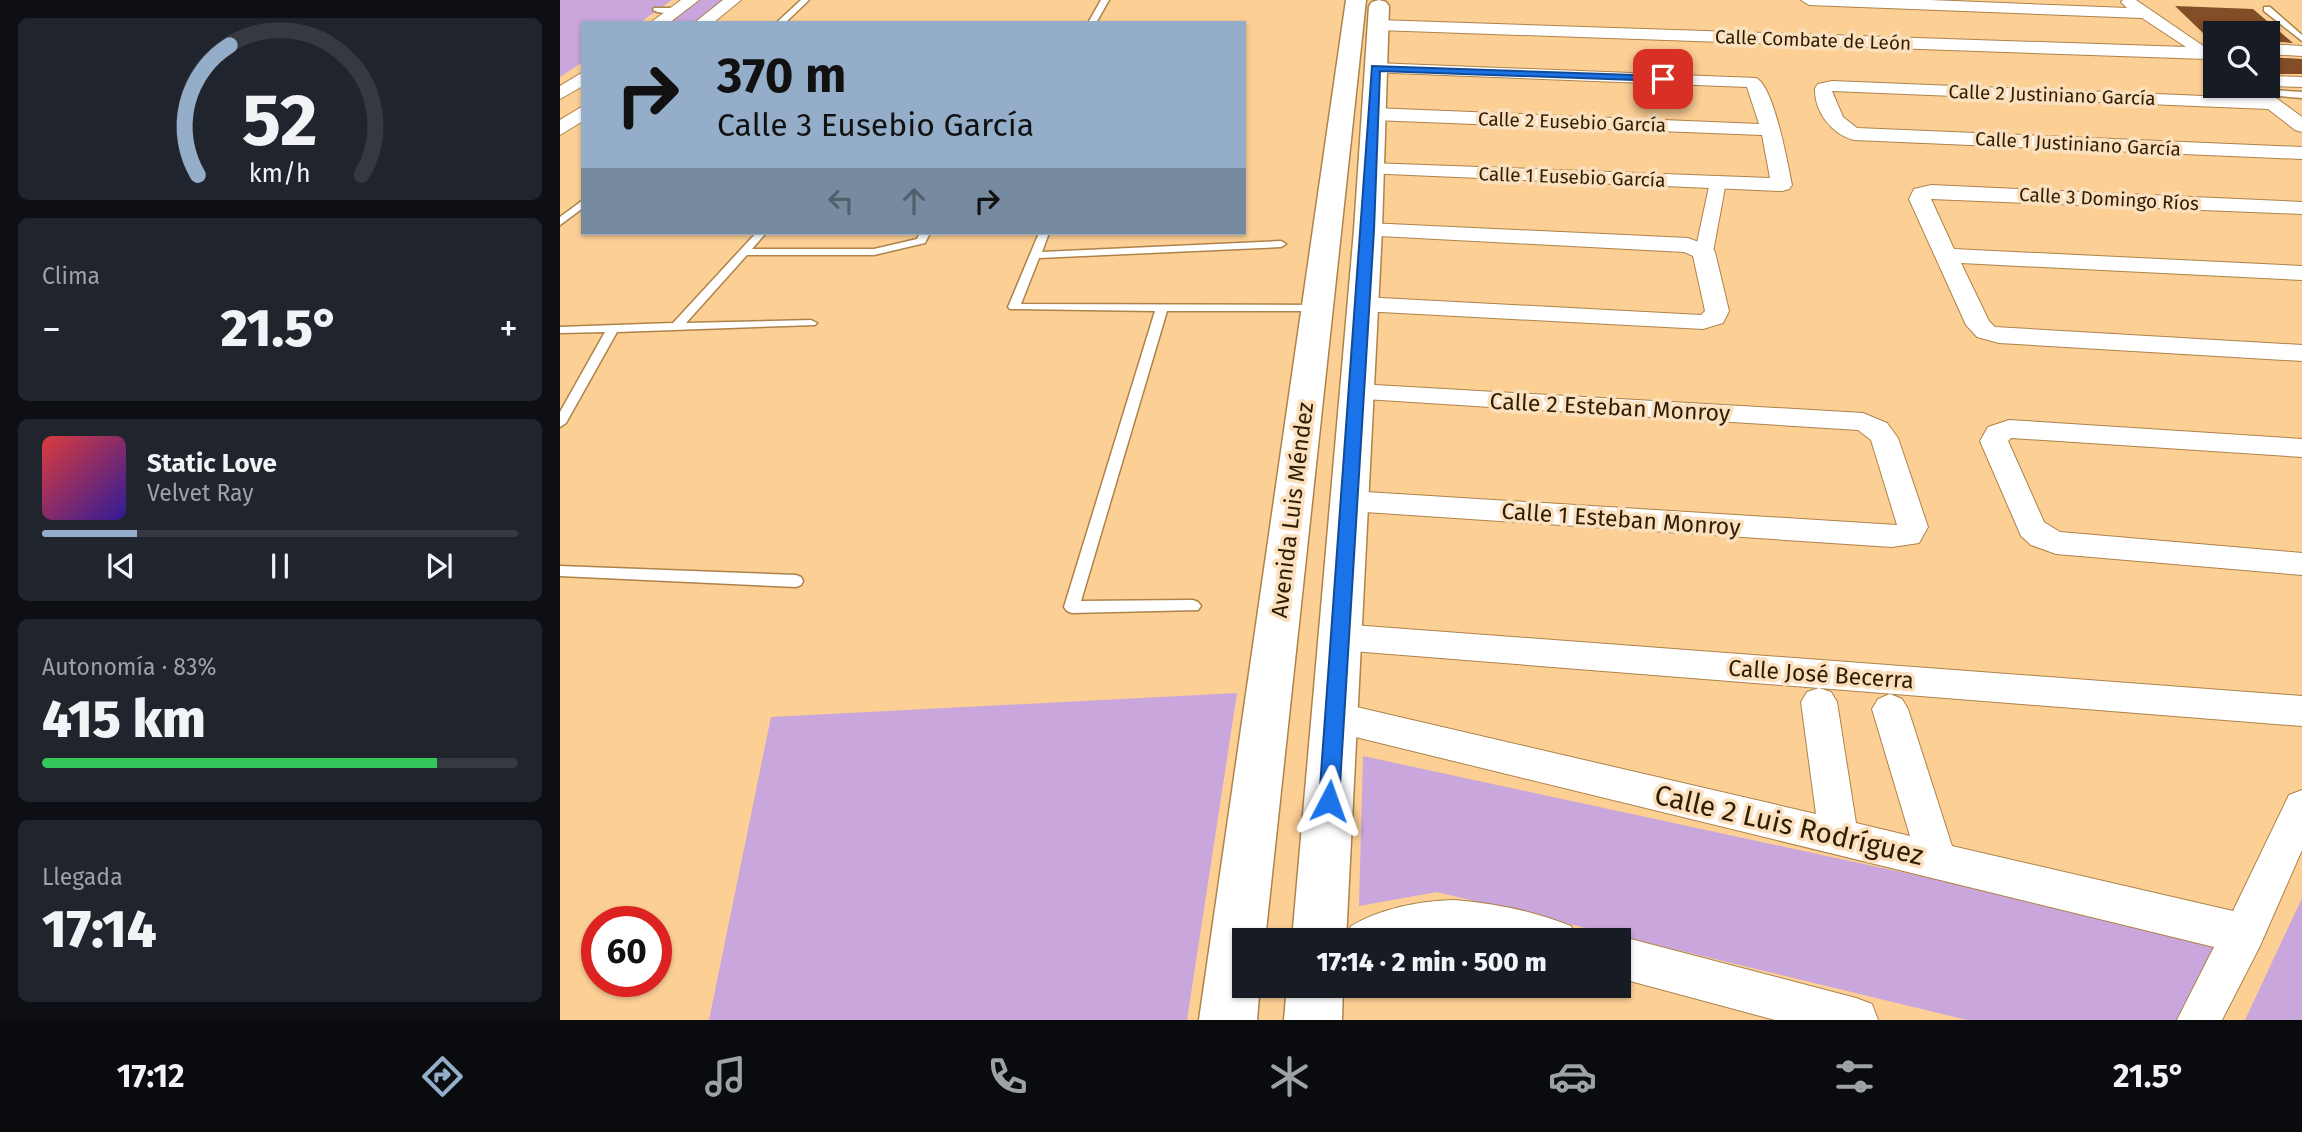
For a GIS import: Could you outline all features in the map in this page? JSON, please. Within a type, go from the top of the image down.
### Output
[{"type":"main road","points":[[1319,928],[1368,230],[1376,68],[1371,8]]},
{"type":"main road","name":"Avenida Luis Méndez","points":[[1228,1020],[1317,308],[1371,8]]},
{"type":"main road","points":[[1313,1020],[1314,998]]},
{"type":"street","points":[[657,16],[676,10],[691,0]]},
{"type":"street","points":[[705,21],[733,0]]},
{"type":"street","points":[[1809,0],[2146,13]]},
{"type":"street","points":[[2127,0],[2203,48]]},
{"type":"street","name":"Calle Combate de León","points":[[1371,8],[2203,51]]},
{"type":"street","points":[[2280,50],[2302,51]]},
{"type":"street","points":[[1376,68],[1755,84],[1770,130]]},
{"type":"street","points":[[560,94],[581,79]]},
{"type":"street","points":[[2280,84],[2302,82]]},
{"type":"street","name":"Calle 2 Justiniano García","points":[[1854,134],[1843,131],[1837,125],[1824,88],[1832,86],[2273,104]]},
{"type":"street","points":[[2268,98],[2302,126]]},
{"type":"street","points":[[560,129],[581,113]]},
{"type":"street","name":"Calle 2 Eusebio García","points":[[1373,114],[1770,130]]},
{"type":"street","name":"Calle 1 Eusebio García","points":[[1371,169],[1782,185],[1770,130]]},
{"type":"street","name":"Calle 1 Justiniano García","points":[[1854,134],[2302,153]]},
{"type":"street","points":[[1362,304],[1703,322],[1714,318],[1717,311],[1704,251],[1718,183]]},
{"type":"street","name":"Calle 3 Domingo Ríos","points":[[1944,255],[1920,199],[1921,193],[1931,191],[2302,208]]},
{"type":"street","points":[[1368,230],[1688,245],[1704,251]]},
{"type":"street","points":[[2302,273],[1944,255],[1978,325],[1986,332],[1999,336],[2302,353]]},
{"type":"street","name":"Calle 2 Esteban Monroy","points":[[1358,392],[1863,422],[1877,429],[1884,438],[1913,527],[1908,535],[1892,536]]},
{"type":"street","points":[[2302,448],[2009,429],[1998,433],[1994,440],[2032,528],[2042,537],[2056,542],[2302,564]]},
{"type":"street","name":"Calle 1 Esteban Monroy","points":[[1350,501],[1892,536]]},
{"type":"street","name":"Calle José Becerra","points":[[1339,637],[2302,711]]},
{"type":"street","points":[[1819,702],[1839,839]]},
{"type":"street","points":[[1890,709],[1937,859]]},
{"type":"street","name":"Calle 2 Luis Rodríguez","points":[[1335,717],[2244,934]]},
{"type":"street","points":[[2199,1020],[2244,934],[2302,807]]},
{"type":"street","points":[[1397,928],[1413,922],[1455,918],[1511,928]]},
{"type":"street","points":[[1631,960],[1856,1020]]},
{"type":"lane","points":[[782,21],[805,0]]},
{"type":"lane","points":[[1093,21],[1105,0]]},
{"type":"lane","points":[[2267,9],[2302,39]]},
{"type":"lane","points":[[2280,90],[2302,94]]},
{"type":"lane","points":[[560,209],[581,207]]},
{"type":"lane","points":[[560,222],[581,207]]},
{"type":"lane","points":[[677,327],[759,235]]},
{"type":"lane","points":[[744,252],[874,252],[921,242],[924,235]]},
{"type":"lane","points":[[1043,235],[1014,307],[1317,308]]},
{"type":"lane","points":[[1035,255],[1281,244]]},
{"type":"lane","points":[[1162,308],[1072,607],[1192,606]]},
{"type":"lane","points":[[560,330],[811,323]]},
{"type":"lane","points":[[560,423],[614,328]]},
{"type":"lane","points":[[560,571],[796,581]]},
{"type":"shaded area","points":[[560,0],[672,0],[642,21],[581,21],[581,63],[560,77]]},
{"type":"shaded area","points":[[691,0],[730,0],[702,21],[662,21]]},
{"type":"shaded area","points":[[1237,693],[1187,1020],[709,1020],[771,717]]},
{"type":"shaded area","points":[[1363,756],[2220,941],[2177,1020],[1967,1020],[1631,939],[1631,928],[1586,928],[1437,892],[1359,906]]},
{"type":"shaded area","points":[[2302,898],[2302,1020],[2245,1020]]},
{"type":"building","points":[[2175,6],[2253,9],[2267,21],[2203,21],[2203,33]]},
{"type":"building","points":[[2280,32],[2293,43],[2280,42]]},
{"type":"building","points":[[2280,58],[2302,59],[2302,74],[2280,74]]},
{"type":"route","points":[[1329,801],[1358,392],[1376,68],[1663,79]]}]
